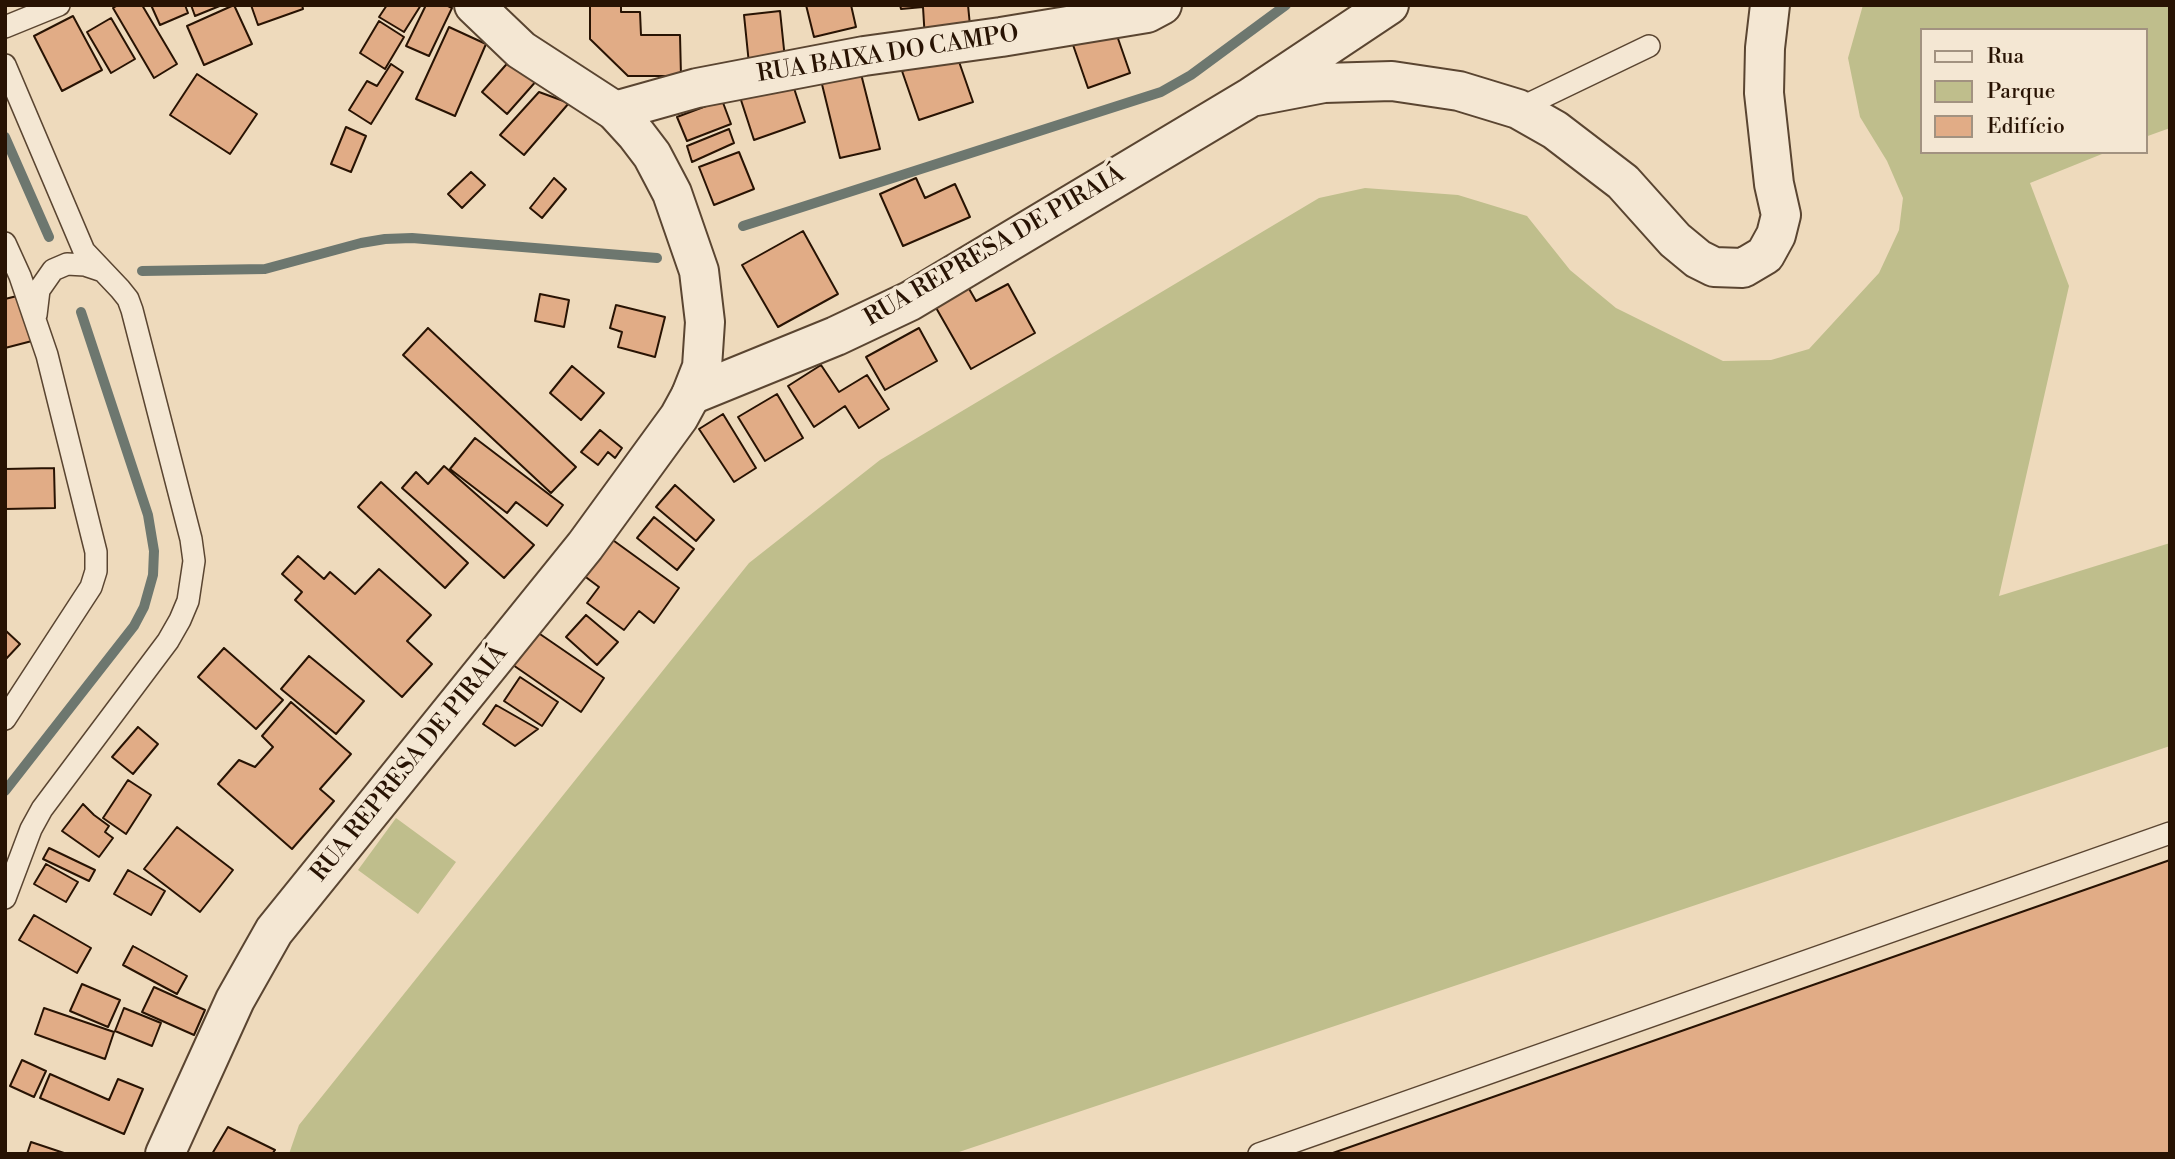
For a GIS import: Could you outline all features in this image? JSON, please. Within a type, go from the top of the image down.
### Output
[{"type":"street","name":"RUA REPRESA DE PIRAIÁ","points":[[164,1154],[235,1000],[274,931],[585,546],[680,417],[702,367],[705,345],[704,297],[699,271],[672,193],[652,155],[615,111],[521,50],[474,5]]},
{"type":"street","name":"RUA BAIXA DO CAMPO","points":[[615,111],[698,88],[864,56],[1147,13],[1162,5]]},
{"type":"street","name":"RUA REPRESA DE PIRAIÁ","points":[[691,395],[836,336],[910,301],[1251,97],[1389,5]]},
{"type":"street","name":"RUA REPRESA DE PIRAIÁ","points":[[1251,97],[1324,83],[1392,81],[1459,91],[1518,109],[1555,130],[1623,182],[1675,240],[1698,259],[1714,267],[1743,268],[1765,256],[1776,235],[1781,215],[1774,184],[1764,93],[1770,5]]},
{"type":"lane","points":[[5,27],[59,5]]},
{"type":"lane","points":[[1518,109],[1649,46]]},
{"type":"lane","points":[[5,65],[84,251],[128,299],[191,539],[194,561],[188,601],[168,641],[42,809],[31,829],[5,898]]},
{"type":"lane","points":[[5,243],[20,276],[47,355],[96,552],[96,570],[91,587],[5,719]]},
{"type":"lane","points":[[36,319],[39,290],[54,270],[67,264],[76,264],[100,270]]},
{"type":"lane","points":[[1259,1154],[2170,833]]},
{"type":"green space","points":[[1863,5],[2170,5],[2170,128],[2147,136],[2147,28],[1920,28],[1920,154],[2102,154],[2030,183],[2069,286],[1999,596],[2170,543],[2170,746],[953,1154],[289,1154],[299,1125],[749,563],[880,460],[1319,198],[1365,188],[1458,195],[1527,216],[1570,270],[1616,308],[1723,361],[1771,360],[1809,349],[1879,273],[1899,230],[1903,198],[1887,161],[1860,117],[1848,58]]},
{"type":"green space","points":[[396,818],[456,862],[418,914],[358,870]]},
{"type":"building","points":[[118,5],[142,5],[177,64],[154,78],[113,8]]},
{"type":"building","points":[[151,5],[185,5],[188,13],[160,25]]},
{"type":"building","points":[[191,5],[222,5],[195,16]]},
{"type":"building","points":[[234,5],[252,44],[204,65],[187,26]]},
{"type":"building","points":[[251,5],[302,5],[303,9],[258,25]]},
{"type":"building","points":[[387,5],[421,5],[404,32],[379,17]]},
{"type":"building","points":[[426,5],[446,5],[452,8],[429,56],[406,46]]},
{"type":"building","points":[[590,5],[621,5],[621,12],[640,12],[641,35],[680,35],[681,76],[628,76],[590,39]]},
{"type":"building","points":[[806,5],[851,5],[856,27],[814,37]]},
{"type":"building","points":[[900,5],[968,5],[971,36],[925,40],[923,7],[901,9]]},
{"type":"building","points":[[780,11],[785,59],[749,64],[744,15]]},
{"type":"building","points":[[73,16],[102,70],[62,91],[34,36]]},
{"type":"building","points":[[111,18],[135,59],[111,73],[87,32]]},
{"type":"building","points":[[379,21],[404,37],[385,69],[360,53]]},
{"type":"building","points":[[449,27],[486,44],[455,116],[416,99]]},
{"type":"building","points":[[1114,27],[1130,73],[1088,88],[1072,42]]},
{"type":"building","points":[[956,53],[973,102],[919,120],[902,71]]},
{"type":"building","points":[[512,58],[538,79],[507,114],[482,92]]},
{"type":"building","points":[[858,62],[880,149],[840,158],[819,72]]},
{"type":"building","points":[[391,64],[403,72],[371,124],[349,110],[367,81],[377,86]]},
{"type":"building","points":[[197,74],[257,114],[230,154],[170,115]]},
{"type":"building","points":[[791,79],[805,122],[754,140],[740,97]]},
{"type":"building","points":[[539,92],[569,103],[524,155],[500,135]]},
{"type":"building","points":[[722,100],[731,124],[687,141],[677,117]]},
{"type":"building","points":[[346,127],[366,136],[351,172],[331,164]]},
{"type":"building","points":[[729,129],[734,143],[692,162],[687,146]]},
{"type":"building","points":[[739,152],[754,189],[714,205],[699,167]]},
{"type":"building","points":[[471,172],[485,185],[462,208],[448,194]]},
{"type":"building","points":[[554,178],[566,189],[542,218],[530,208]]},
{"type":"building","points":[[916,178],[925,198],[955,184],[970,217],[903,246],[880,194]]},
{"type":"building","points":[[803,231],[838,294],[778,327],[742,265]]},
{"type":"building","points":[[1008,284],[1035,333],[971,369],[935,306],[968,287],[976,301]]},
{"type":"building","points":[[540,294],[569,300],[564,327],[535,321]]},
{"type":"building","points":[[21,295],[32,341],[5,348],[5,299]]},
{"type":"building","points":[[616,305],[665,317],[655,357],[618,347],[622,332],[610,328]]},
{"type":"building","points":[[428,328],[576,467],[551,493],[403,355]]},
{"type":"building","points":[[919,328],[937,361],[885,390],[866,357]]},
{"type":"building","points":[[821,365],[839,392],[867,375],[889,409],[859,428],[845,406],[814,427],[788,386]]},
{"type":"building","points":[[572,366],[604,393],[581,420],[550,393]]},
{"type":"building","points":[[777,394],[803,438],[765,461],[738,417]]},
{"type":"building","points":[[723,414],[756,468],[734,482],[699,429]]},
{"type":"building","points":[[600,430],[622,448],[615,458],[608,452],[598,465],[581,452]]},
{"type":"building","points":[[475,438],[563,505],[547,526],[516,502],[507,513],[450,469]]},
{"type":"building","points":[[444,466],[534,545],[504,578],[402,488],[416,472],[428,484]]},
{"type":"building","points":[[54,468],[55,508],[5,509],[5,469]]},
{"type":"building","points":[[381,482],[468,563],[445,588],[358,507]]},
{"type":"building","points":[[675,485],[714,520],[696,541],[656,507]]},
{"type":"building","points":[[654,517],[694,549],[677,570],[637,538]]},
{"type":"building","points":[[610,538],[679,588],[654,623],[639,611],[624,630],[587,603],[599,587],[583,575]]},
{"type":"building","points":[[298,556],[324,579],[330,572],[355,594],[379,569],[431,615],[407,641],[432,664],[402,697],[295,600],[302,592],[282,574]]},
{"type":"building","points":[[586,615],[618,642],[597,665],[566,637]]},
{"type":"building","points":[[5,630],[20,644],[5,660]]},
{"type":"building","points":[[537,632],[604,678],[581,712],[513,665]]},
{"type":"building","points":[[224,648],[283,700],[256,729],[198,677]]},
{"type":"building","points":[[309,656],[364,701],[336,734],[281,689]]},
{"type":"building","points":[[520,677],[558,702],[542,726],[504,701]]},
{"type":"building","points":[[291,702],[351,754],[320,789],[334,801],[292,849],[218,784],[239,760],[255,767],[273,747],[262,736]]},
{"type":"building","points":[[496,705],[538,729],[515,746],[483,724]]},
{"type":"building","points":[[138,727],[158,744],[133,774],[112,757]]},
{"type":"building","points":[[128,780],[151,795],[126,834],[103,818]]},
{"type":"building","points":[[83,804],[109,826],[105,832],[113,838],[99,857],[62,831]]},
{"type":"building","points":[[177,827],[233,870],[200,912],[144,869]]},
{"type":"building","points":[[49,848],[95,870],[89,881],[43,859]]},
{"type":"building","points":[[2170,860],[2170,1154],[1330,1154]]},
{"type":"building","points":[[46,864],[78,882],[66,902],[34,884]]},
{"type":"building","points":[[128,870],[165,891],[151,915],[114,894]]},
{"type":"building","points":[[34,915],[91,948],[77,973],[19,940]]},
{"type":"building","points":[[133,946],[187,976],[177,994],[123,965]]},
{"type":"building","points":[[82,984],[120,1000],[108,1027],[70,1011]]},
{"type":"building","points":[[154,987],[205,1010],[194,1035],[142,1012]]},
{"type":"building","points":[[44,1008],[114,1032],[105,1059],[35,1034]]},
{"type":"building","points":[[124,1008],[161,1023],[152,1046],[115,1031]]},
{"type":"building","points":[[22,1060],[46,1071],[34,1097],[10,1086]]},
{"type":"building","points":[[50,1074],[109,1100],[118,1079],[143,1089],[124,1134],[40,1098]]},
{"type":"building","points":[[228,1127],[275,1150],[272,1154],[212,1154]]},
{"type":"building","points":[[31,1142],[67,1154],[27,1154]]},
{"type":"waterway","points":[[743,226],[1161,92],[1191,75],[1286,5]]},
{"type":"waterway","points":[[5,137],[49,237]]},
{"type":"waterway","points":[[142,271],[265,269],[361,243],[412,238],[657,258]]},
{"type":"waterway","points":[[5,791],[134,626],[144,607],[153,575],[154,551],[148,515],[81,312]]}]
